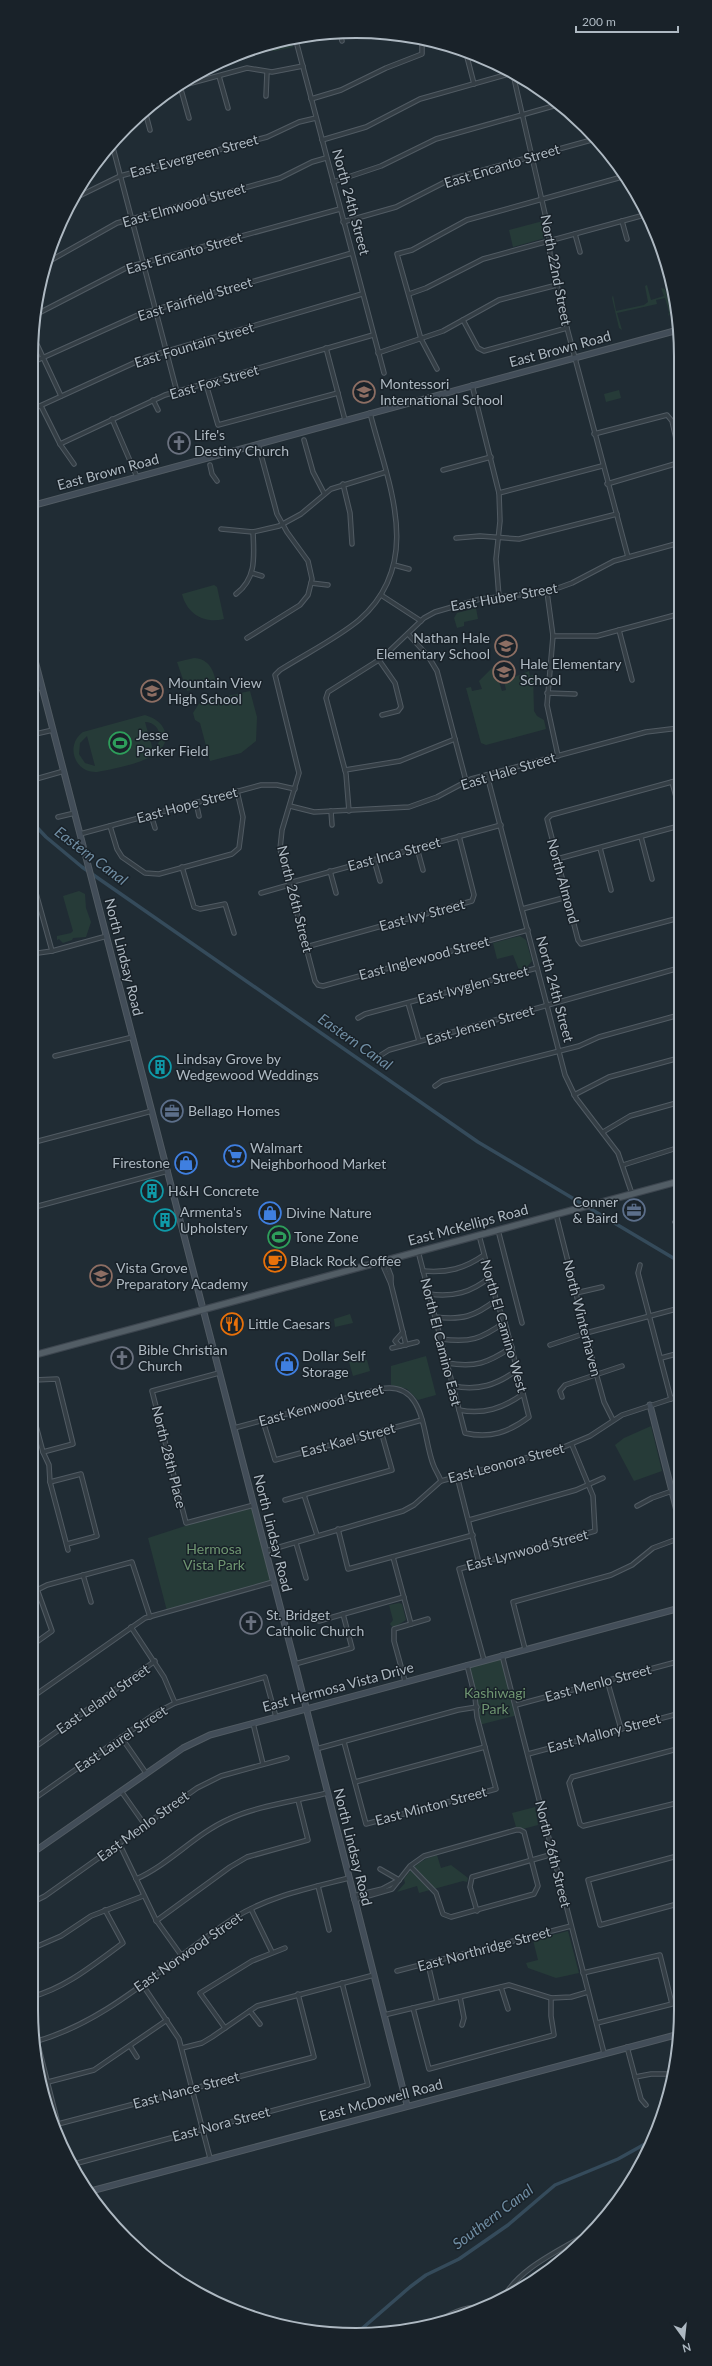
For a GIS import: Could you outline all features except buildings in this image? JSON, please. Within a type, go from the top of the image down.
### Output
[{"type":"main road","name":"East Brown Road","points":[[38,504],[673,331]]},
{"type":"main road","name":"North Lindsay Road","points":[[38,672],[266,1551],[407,2105]]},
{"type":"main road","name":"East McKellips Road","points":[[38,1354],[674,1182]]},
{"type":"main road","points":[[650,1405],[674,1499]]},
{"type":"main road","name":"East Hermosa Vista Drive","points":[[38,1849],[146,1773],[195,1741],[253,1723],[405,1681],[674,1610]]},
{"type":"main road","name":"East McDowell Road","points":[[94,2190],[407,2105],[673,2036]]},
{"type":"street","name":"North 24th Street","points":[[297,44],[384,374]]},
{"type":"street","points":[[311,99],[341,90],[386,68],[422,54],[422,45]]},
{"type":"street","points":[[467,58],[474,84]]},
{"type":"street","points":[[195,82],[247,68],[267,72],[278,72],[303,66]]},
{"type":"street","points":[[266,96],[267,72]]},
{"type":"street","points":[[219,76],[228,108]]},
{"type":"street","points":[[322,140],[366,127],[420,99],[506,76]]},
{"type":"street","name":"North 22nd Street","points":[[515,81],[542,199],[557,285],[574,358],[602,466],[617,514],[628,557]]},
{"type":"street","points":[[181,91],[189,118]]},
{"type":"street","points":[[333,182],[381,166],[436,139],[554,107]]},
{"type":"street","points":[[146,117],[150,130]]},
{"type":"street","name":"East Evergreen Street","points":[[83,194],[120,176],[267,137],[299,122],[316,118]]},
{"type":"street","name":"East Encanto Street","points":[[344,222],[396,207],[451,179],[590,140]]},
{"type":"street","points":[[114,150],[177,392]]},
{"type":"street","name":"East Elmwood Street","points":[[54,259],[117,223],[280,178],[312,162],[326,158]]},
{"type":"street","points":[[437,369],[421,339],[397,254],[412,250],[467,220],[619,178]]},
{"type":"street","name":"East Encanto Street","points":[[41,312],[128,267],[340,209]]},
{"type":"street","points":[[409,294],[426,288],[483,259],[641,216]]},
{"type":"street","points":[[622,221],[627,239]]},
{"type":"street","points":[[575,234],[580,252]]},
{"type":"street","name":"East Fairfield Street","points":[[38,360],[140,314],[352,253]]},
{"type":"street","points":[[378,353],[421,339],[463,320],[499,300],[557,285]]},
{"type":"street","name":"East Fountain Street","points":[[38,407],[147,357],[362,294]]},
{"type":"street","points":[[463,320],[478,348],[484,351],[567,328]]},
{"type":"street","name":"East Fox Street","points":[[60,444],[153,400],[373,335]]},
{"type":"street","points":[[38,348],[61,396]]},
{"type":"street","points":[[326,348],[345,420]]},
{"type":"street","points":[[206,384],[218,425],[338,393]]},
{"type":"street","points":[[472,385],[499,493],[496,558],[499,597]]},
{"type":"street","points":[[153,400],[158,410]]},
{"type":"street","points":[[41,406],[60,444],[74,464]]},
{"type":"street","points":[[370,413],[386,472],[398,525],[398,545],[394,565],[380,595],[421,621]]},
{"type":"street","points":[[594,434],[668,416],[674,435]]},
{"type":"street","points":[[112,419],[136,477]]},
{"type":"street","points":[[304,440],[313,472],[324,493]]},
{"type":"street","points":[[247,638],[297,608],[308,595],[311,583],[308,561],[283,525],[276,511],[258,444]]},
{"type":"street","points":[[443,470],[491,457]]},
{"type":"street","points":[[607,484],[674,464]]},
{"type":"street","points":[[210,465],[212,474],[217,481]]},
{"type":"street","points":[[499,493],[602,466]]},
{"type":"street","points":[[221,530],[253,532],[283,525],[301,514],[324,493],[343,484],[386,472]]},
{"type":"street","points":[[343,484],[350,513],[352,544]]},
{"type":"street","points":[[456,538],[480,536],[523,538],[617,514]]},
{"type":"street","points":[[236,594],[244,587],[252,573],[254,560],[253,532]]},
{"type":"street","name":"East Huber Street","points":[[345,770],[327,694],[379,660],[421,621],[442,609],[474,600],[547,592],[572,583],[609,563],[674,544]]},
{"type":"street","points":[[394,565],[409,569]]},
{"type":"street","points":[[252,573],[262,576]]},
{"type":"street","points":[[311,583],[328,585]]},
{"type":"street","points":[[547,592],[553,636],[547,693],[548,719],[558,756]]},
{"type":"street","name":"North 26th Street","points":[[319,986],[306,947],[282,857],[280,842],[299,776],[298,766],[275,673],[354,623],[380,595]]},
{"type":"street","points":[[553,636],[593,636],[674,615]]},
{"type":"street","points":[[619,630],[632,680]]},
{"type":"street","points":[[408,634],[425,652],[435,667],[466,781]]},
{"type":"street","points":[[379,660],[395,683],[401,707],[398,711],[382,715]]},
{"type":"street","points":[[38,688],[42,687]]},
{"type":"street","points":[[547,693],[574,694]]},
{"type":"street","name":"East Hale Street","points":[[290,806],[309,811],[349,811],[394,809],[414,805],[438,797],[466,781],[646,732],[674,729]]},
{"type":"street","points":[[38,733],[53,730]]},
{"type":"street","points":[[349,811],[345,770],[404,760],[455,739]]},
{"type":"street","points":[[38,778],[64,771]]},
{"type":"street","name":"North 24th Street","points":[[487,775],[565,1075],[574,1095],[616,1149],[623,1165],[632,1194]]},
{"type":"street","points":[[672,782],[674,789]]},
{"type":"street","name":"North Almond","points":[[672,782],[548,817],[557,860],[581,944],[674,919]]},
{"type":"street","name":"East Hope Street","points":[[80,834],[237,791],[269,784],[295,789]]},
{"type":"street","points":[[110,826],[120,855],[142,872],[156,874],[182,867],[237,851],[243,817],[237,791]]},
{"type":"street","points":[[196,802],[199,816]]},
{"type":"street","points":[[331,811],[332,825]]},
{"type":"street","points":[[58,817],[75,813]]},
{"type":"street","points":[[151,814],[155,828]]},
{"type":"street","name":"East Inca Street","points":[[262,893],[330,871],[500,825]]},
{"type":"street","points":[[557,860],[674,827]]},
{"type":"street","name":"East Ivy Street","points":[[306,947],[472,901],[474,895],[459,836]]},
{"type":"street","points":[[641,837],[652,879]]},
{"type":"street","points":[[417,848],[423,870]]},
{"type":"street","points":[[600,848],[612,890]]},
{"type":"street","points":[[374,860],[380,881]]},
{"type":"street","points":[[182,867],[194,907],[200,909],[225,904],[234,933]]},
{"type":"street","points":[[330,871],[336,893]]},
{"type":"street","points":[[522,909],[567,897]]},
{"type":"street","points":[[38,900],[52,951]]},
{"type":"street","name":"East Inglewood Street","points":[[319,986],[528,930]]},
{"type":"street","points":[[38,953],[52,951],[107,936]]},
{"type":"street","name":"East Ivyglen Street","points":[[358,1018],[408,1002],[537,968]]},
{"type":"street","name":"East Jensen Street","points":[[382,1055],[389,1050],[674,969]]},
{"type":"street","points":[[319,986],[321,991]]},
{"type":"street","points":[[408,1002],[419,1042]]},
{"type":"street","points":[[435,1086],[442,1081],[582,1045],[598,1037],[674,1016]]},
{"type":"street","name":"North Lindsay Road","points":[[55,1056],[133,1036]]},
{"type":"street","points":[[574,1095],[609,1077],[674,1060]]},
{"type":"street","points":[[603,1132],[630,1116],[674,1104]]},
{"type":"street","points":[[38,1141],[152,1111]]},
{"type":"street","points":[[623,1165],[674,1149]]},
{"type":"street","points":[[38,1206],[168,1171]]},
{"type":"street","name":"North Winterhaven","points":[[556,1214],[596,1373],[604,1402],[612,1420]]},
{"type":"street","points":[[498,1230],[522,1323]]},
{"type":"street","name":"North El Camino West","points":[[465,1433],[482,1436],[505,1432],[529,1417],[512,1347],[505,1322],[496,1300],[479,1235]]},
{"type":"street","name":"North El Camino East","points":[[418,1251],[465,1433]]},
{"type":"street","points":[[423,1271],[450,1271],[468,1266],[484,1255]]},
{"type":"street","points":[[385,1260],[389,1267],[391,1284],[406,1345]]},
{"type":"street","points":[[640,1265],[638,1273],[671,1399]]},
{"type":"street","points":[[429,1294],[459,1295],[480,1286],[490,1277]]},
{"type":"street","points":[[576,1293],[602,1287]]},
{"type":"street","points":[[435,1317],[458,1319],[474,1315],[496,1300]]},
{"type":"street","points":[[550,1345],[586,1333],[674,1310]]},
{"type":"street","points":[[441,1339],[464,1342],[473,1340],[492,1331],[505,1322]]},
{"type":"street","points":[[400,1346],[395,1341],[403,1332]]},
{"type":"street","points":[[392,1348],[416,1342]]},
{"type":"street","points":[[447,1363],[480,1364],[488,1362],[512,1347]]},
{"type":"street","points":[[661,1358],[674,1355]]},
{"type":"street","points":[[562,1397],[560,1391],[565,1385],[596,1373],[622,1366]]},
{"type":"street","points":[[453,1386],[472,1388],[495,1384],[517,1370]]},
{"type":"street","name":"North 28th Place","points":[[219,1373],[152,1391],[186,1523],[254,1505]]},
{"type":"street","points":[[38,1380],[57,1379],[73,1444],[43,1452]]},
{"type":"street","name":"East Kenwood Street","points":[[234,1428],[386,1387],[394,1388],[407,1394],[415,1401],[422,1420]]},
{"type":"street","points":[[459,1410],[474,1412],[498,1409],[523,1394]]},
{"type":"street","name":"East Leonora Street","points":[[266,1551],[403,1511],[414,1505],[441,1481],[572,1445],[590,1436],[612,1420],[650,1405],[674,1398]]},
{"type":"street","points":[[422,1420],[433,1464],[441,1481]]},
{"type":"street","name":"East Kael Street","points":[[264,1421],[275,1460],[422,1420]]},
{"type":"street","points":[[285,1500],[392,1470],[381,1432]]},
{"type":"street","points":[[38,1433],[48,1465],[50,1482],[68,1550]]},
{"type":"street","points":[[572,1445],[588,1485]]},
{"type":"street","points":[[50,1482],[81,1474],[97,1536],[66,1544]]},
{"type":"street","points":[[457,1476],[479,1563]]},
{"type":"street","points":[[469,1520],[576,1490],[603,1478]]},
{"type":"street","name":"East Lynwood Street","points":[[484,1660],[459,1569],[594,1531],[593,1496],[588,1485]]},
{"type":"street","points":[[637,1506],[652,1498],[672,1491]]},
{"type":"street","points":[[304,1495],[317,1535]]},
{"type":"street","points":[[338,1529],[348,1569],[473,1535]]},
{"type":"street","points":[[525,1649],[513,1602],[611,1575],[632,1565],[653,1548],[674,1540]]},
{"type":"street","points":[[296,1543],[306,1578]]},
{"type":"street","points":[[393,1557],[411,1624]]},
{"type":"street","points":[[38,1589],[132,1562],[150,1617]]},
{"type":"street","points":[[83,1575],[91,1602]]},
{"type":"street","points":[[38,1693],[131,1627],[150,1617],[273,1582]]},
{"type":"street","points":[[38,1592],[52,1631],[38,1641]]},
{"type":"street","points":[[319,1621],[404,1597]]},
{"type":"street","points":[[295,1664],[352,1648],[343,1614]]},
{"type":"street","points":[[405,1681],[394,1641],[394,1629],[428,1619]]},
{"type":"street","points":[[131,1627],[155,1661],[164,1677],[175,1703]]},
{"type":"street","name":"North 26th Street","points":[[502,1655],[604,2053]]},
{"type":"street","name":"East Leland Street","points":[[38,1745],[155,1661]]},
{"type":"street","name":"East Menlo Street","points":[[516,1705],[674,1662]]},
{"type":"street","points":[[344,1742],[355,1782],[485,1747],[467,1665]]},
{"type":"street","name":"East Laurel Street","points":[[38,1796],[156,1712],[175,1703],[265,1677],[276,1717]]},
{"type":"street","points":[[607,1680],[621,1729]]},
{"type":"street","points":[[316,1749],[458,1710],[477,1708]]},
{"type":"street","name":"East Mallory Street","points":[[528,1754],[674,1714]]},
{"type":"street","points":[[253,1723],[263,1764]]},
{"type":"street","points":[[121,1737],[146,1773]]},
{"type":"street","name":"East Minton Street","points":[[355,1782],[366,1824],[496,1789],[485,1747]]},
{"type":"street","points":[[674,1750],[572,1777],[569,1780],[580,1824],[583,1826],[674,1804]]},
{"type":"street","name":"East Menlo Street","points":[[38,1900],[190,1792],[213,1779],[287,1758]]},
{"type":"street","points":[[121,1791],[145,1825]]},
{"type":"street","points":[[136,1879],[152,1871],[214,1827],[229,1819],[327,1793]]},
{"type":"street","points":[[156,1921],[230,1867],[247,1857],[308,1840],[298,1800]]},
{"type":"street","points":[[354,1898],[382,1889],[399,1880],[410,1866],[417,1860],[432,1853],[520,1830],[524,1832],[537,1890],[534,1894],[476,1911],[446,1917],[443,1914],[436,1893],[410,1866]]},
{"type":"street","points":[[119,1843],[156,1921],[181,1955]]},
{"type":"street","points":[[476,1911],[470,1887],[472,1877],[553,1854]]},
{"type":"street","points":[[674,1857],[588,1880],[600,1925],[674,1905]]},
{"type":"street","points":[[380,1869],[399,1880]]},
{"type":"street","name":"East Norwood Street","points":[[40,2040],[83,2024],[142,1984],[181,1955],[251,1909],[279,1897],[349,1878]]},
{"type":"street","points":[[318,1886],[329,1930]]},
{"type":"street","points":[[38,1946],[54,1939],[81,1922],[105,1910],[143,1896]]},
{"type":"street","points":[[251,1909],[272,1952]]},
{"type":"street","points":[[38,1994],[55,1988],[74,1978],[123,1944],[105,1910]]},
{"type":"street","name":"East Northridge Street","points":[[396,1972],[571,1926]]},
{"type":"street","points":[[225,2028],[200,1993],[252,1961],[285,1948]]},
{"type":"street","points":[[583,1973],[660,1955],[672,2004],[597,2023]]},
{"type":"street","points":[[428,1964],[437,2002]]},
{"type":"street","points":[[182,2048],[202,2042],[250,2011],[266,2003],[374,1975]]},
{"type":"street","name":"East Nora Street","points":[[78,2163],[202,2128],[368,2085],[342,1983]]},
{"type":"street","points":[[142,1984],[175,2030],[182,2048],[210,2158]]},
{"type":"street","points":[[384,2015],[509,1985],[517,1986],[551,1998],[571,1997],[588,1992]]},
{"type":"street","points":[[501,1987],[508,2009]]},
{"type":"street","name":"East Nance Street","points":[[59,2124],[314,2056],[298,1994]]},
{"type":"street","points":[[460,1997],[464,2018],[462,2025]]},
{"type":"street","points":[[413,2008],[429,2068],[554,2035],[551,2016],[551,1998]]},
{"type":"street","points":[[250,2011],[260,2024]]},
{"type":"street","points":[[43,2068],[48,2082],[94,2070],[167,2020]]},
{"type":"street","points":[[130,2046],[137,2057]]},
{"type":"street","points":[[627,2047],[641,2099],[646,2105]]},
{"type":"street","points":[[635,2077],[656,2073],[668,2074]]},
{"type":"street","name":"East Nance Street","points":[[48,2082],[55,2113]]},
{"type":"street","points":[[507,2289],[523,2274],[573,2243]]},
{"type":"green space","points":[[292,44],[293,47],[275,51],[270,50]]},
{"type":"green space","points":[[543,221],[545,238],[513,247],[509,230]]},
{"type":"green space","points":[[647,285],[651,300],[664,296],[661,288],[665,289],[670,304],[670,314],[668,316],[669,312],[665,298],[656,300],[657,304],[617,313],[622,330],[619,328],[612,298],[613,295],[616,311],[644,305],[648,302],[645,286]]},
{"type":"green space","points":[[619,390],[621,398],[606,402],[604,394]]},
{"type":"green space","points":[[214,585],[217,587],[224,619],[203,619],[192,612],[184,601],[182,594]]},
{"type":"green space","points":[[476,608],[478,619],[464,622],[464,626],[457,628],[454,618],[457,613]]},
{"type":"green space","points":[[194,658],[207,663],[210,666],[214,674],[216,684],[187,691],[177,662]]},
{"type":"green space","points":[[494,666],[502,691],[506,690],[504,681],[529,671],[530,676],[533,675],[534,711],[537,716],[544,720],[546,729],[486,745],[481,743],[466,688],[471,687],[472,691],[482,689],[479,681]]},
{"type":"green space","points":[[250,691],[257,717],[256,741],[241,753],[210,761],[200,723],[195,720],[193,713],[200,702]]},
{"type":"green space","points":[[145,715],[160,723],[165,732],[165,742],[160,750],[141,761],[97,772],[89,771],[83,768],[75,757],[73,751],[74,744],[77,737],[83,732]],"holes":[[[145,722],[154,725],[159,733],[159,742],[153,750]],[[87,736],[95,766],[85,763],[79,754],[80,743]]]},
{"type":"green space","points":[[79,891],[85,894],[86,908],[91,922],[86,937],[73,938],[72,940],[63,943],[59,939],[57,940],[57,936],[71,933],[73,931],[63,896]]},
{"type":"green space","points":[[520,936],[526,940],[532,961],[527,967],[519,970],[513,955],[497,959],[493,943]]},
{"type":"green space","points":[[350,1314],[353,1323],[335,1327],[334,1319]]},
{"type":"green space","points":[[426,1356],[436,1395],[418,1400],[407,1389],[391,1385],[391,1366]]},
{"type":"green space","points":[[361,1359],[367,1360],[370,1371],[353,1376],[349,1362]]},
{"type":"green space","points":[[651,1426],[662,1471],[634,1481],[615,1445],[624,1438]]},
{"type":"green space","name":"Hermosa Vista Park","points":[[254,1505],[273,1582],[167,1611],[148,1538],[185,1526],[186,1523]]},
{"type":"green space","points":[[399,1603],[402,1604],[406,1620],[393,1628],[390,1624],[393,1620],[389,1605]]},
{"type":"green space","name":"Kashiwagi Park","points":[[502,1655],[518,1715],[479,1725],[467,1665]]},
{"type":"green space","points":[[535,1807],[538,1825],[523,1829],[516,1827],[512,1813]]},
{"type":"green space","points":[[437,1855],[441,1868],[451,1865],[468,1878],[467,1882],[463,1881],[419,1893],[417,1886],[397,1892],[405,1883],[404,1879],[414,1867],[422,1861]]},
{"type":"green space","points":[[568,1931],[579,1973],[556,1978],[528,1968],[526,1963],[538,1960],[533,1940]]},
{"type":"waterway","name":"Eastern Canal","points":[[38,828],[82,867],[478,1142],[674,1258]]},
{"type":"waterway","name":"Southern Canal","points":[[363,2328],[426,2275],[459,2259],[508,2225],[555,2185],[618,2159],[644,2145]]},
{"type":"place","name":"Montessori International School","points":[[364,392]]},
{"type":"place","name":"Life's Destiny Church","points":[[179,443]]},
{"type":"place","name":"Nathan Hale Elementary School","points":[[506,646]]},
{"type":"place","name":"Hale Elementary School","points":[[504,672]]},
{"type":"place","name":"Mountain View High School","points":[[152,691]]},
{"type":"place","name":"Jesse Parker Field","points":[[120,743]]},
{"type":"place","name":"Lindsay Grove by Wedgewood Weddings","points":[[160,1067]]},
{"type":"place","name":"Bellago Homes","points":[[172,1111]]},
{"type":"place","name":"Walmart Neighborhood Market","points":[[235,1156]]},
{"type":"place","name":"Firestone","points":[[186,1163]]},
{"type":"place","name":"H&H Concrete","points":[[152,1191]]},
{"type":"place","name":"Conner & Baird","points":[[634,1210]]},
{"type":"place","name":"Divine Nature","points":[[270,1213]]},
{"type":"place","name":"Armenta's Upholstery","points":[[165,1220]]},
{"type":"place","name":"Tone Zone","points":[[279,1237]]},
{"type":"place","name":"Black Rock Coffee","points":[[275,1261]]},
{"type":"place","name":"Vista Grove Preparatory Academy","points":[[101,1276]]},
{"type":"place","name":"Little Caesars","points":[[232,1324]]},
{"type":"place","name":"Bible Christian Church","points":[[122,1358]]},
{"type":"place","name":"Dollar Self Storage","points":[[287,1364]]},
{"type":"place","name":"St. Bridget Catholic Church","points":[[251,1623]]}]
